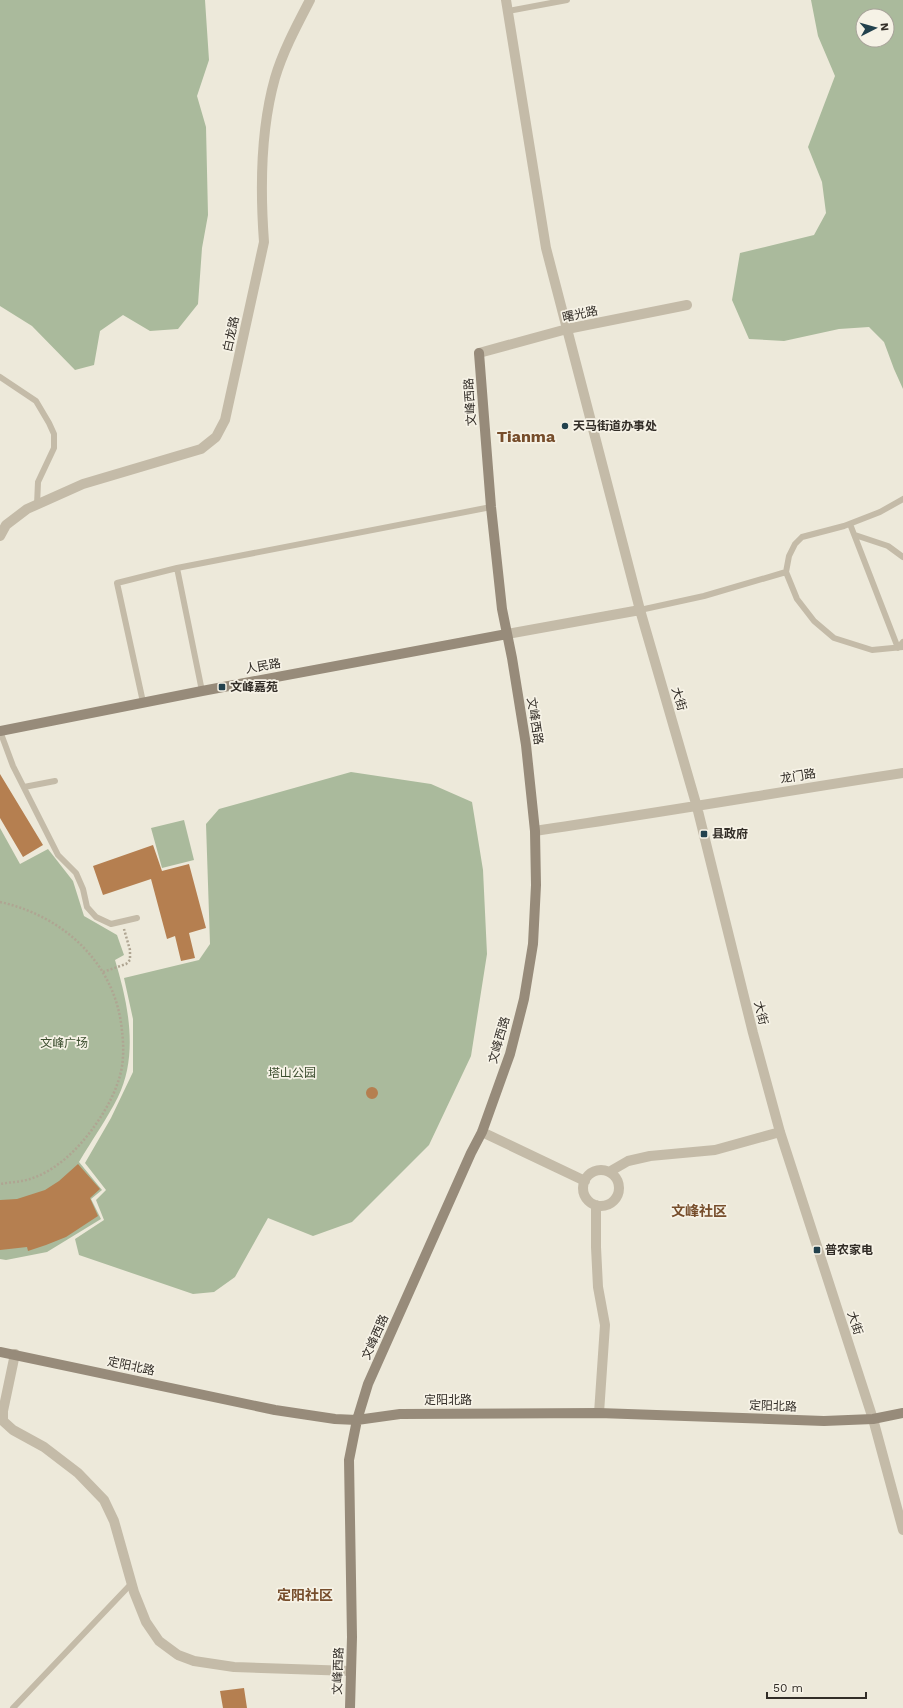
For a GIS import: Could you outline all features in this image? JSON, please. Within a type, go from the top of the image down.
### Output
[{"type":"street","name":"白龙路","points":[[0,536],[6,525],[27,509],[83,484],[201,449],[216,437],[226,420],[264,242],[262,218],[264,127],[275,77],[291,38],[310,0]]},
{"type":"street","name":"大街","points":[[506,0],[546,248],[640,610],[697,807],[753,1033],[780,1132],[873,1419],[903,1530]]},
{"type":"street","name":"曙光路","points":[[479,353],[568,329],[687,305]]},
{"type":"street","name":"文峰西路","points":[[350,1708],[352,1637],[350,1460],[357,1420],[368,1384],[468,1160],[482,1132],[510,1054],[524,999],[534,944],[536,885],[535,831],[526,745],[502,609],[491,507],[479,353]]},
{"type":"street","points":[[507,634],[640,610]]},
{"type":"street","name":"人民路","points":[[0,731],[202,690],[507,634]]},
{"type":"street","name":"龙门路","points":[[535,831],[697,807],[751,796],[903,773]]},
{"type":"street","points":[[482,1132],[585,1181]]},
{"type":"street","points":[[609,1172],[628,1161],[716,1150],[780,1132]]},
{"type":"street","points":[[598,1170],[609,1172],[614,1175],[619,1186],[617,1197],[608,1204],[596,1205],[587,1198],[584,1186],[585,1181],[593,1172],[598,1170]]},
{"type":"street","points":[[596,1205],[598,1287],[605,1325],[598,1413]]},
{"type":"street","name":"定阳北路","points":[[0,1352],[275,1410],[335,1419],[357,1420],[400,1414],[598,1413],[824,1421],[873,1419],[903,1413]]},
{"type":"street","points":[[15,1354],[3,1411],[3,1421],[13,1430],[44,1447],[78,1473],[104,1500],[114,1521],[131,1584],[146,1622],[159,1641],[178,1654],[194,1662],[234,1667],[351,1671]]},
{"type":"lane","points":[[508,10],[567,0]]},
{"type":"lane","points":[[0,377],[36,401],[54,434],[54,448],[38,482],[37,505]]},
{"type":"lane","points":[[900,648],[872,650],[834,638],[814,621],[797,599],[786,572],[789,556],[795,544],[802,537],[850,524],[880,512],[903,499]]},
{"type":"lane","points":[[143,702],[117,582],[177,568],[491,507]]},
{"type":"lane","points":[[850,524],[900,648]]},
{"type":"lane","points":[[854,535],[888,546],[903,557]]},
{"type":"lane","points":[[177,568],[202,690]]},
{"type":"lane","points":[[640,610],[704,596],[786,572]]},
{"type":"lane","points":[[900,648],[903,642]]},
{"type":"lane","points":[[0,731],[12,766],[58,855],[76,873],[83,889],[87,907],[96,917],[111,924],[138,918]]},
{"type":"lane","points":[[24,787],[55,781]]},
{"type":"lane","points":[[14,1708],[131,1584]]},
{"type":"path","points":[[0,902],[37,915],[64,930],[90,952],[109,981],[121,1013],[124,1047],[119,1080],[106,1112],[85,1139],[60,1164],[30,1179],[0,1184]]},
{"type":"path","points":[[103,972],[126,964],[130,960],[130,950],[122,921]]},
{"type":"green space","points":[[0,0],[205,0],[209,60],[197,96],[206,127],[208,215],[202,248],[198,304],[178,329],[150,331],[123,315],[100,331],[94,365],[75,370],[32,326],[0,306]]},
{"type":"green space","points":[[811,0],[903,0],[903,389],[884,342],[869,327],[839,329],[784,341],[749,339],[732,300],[740,253],[814,235],[826,213],[822,182],[808,147],[835,76],[818,36]]},
{"type":"green space","name":"塔山公园","points":[[351,772],[431,784],[472,802],[483,870],[487,954],[471,1056],[429,1145],[352,1222],[313,1236],[268,1218],[235,1277],[214,1292],[193,1294],[79,1255],[75,1239],[104,1220],[96,1200],[106,1190],[85,1163],[111,1118],[133,1072],[133,1019],[124,978],[199,960],[210,944],[206,824],[219,809]]},
{"type":"green space","points":[[184,820],[194,860],[162,868],[151,828]]},
{"type":"green space","name":"文峰广场","points":[[0,828],[20,864],[48,849],[73,881],[84,916],[117,935],[124,955],[115,960],[120,976],[127,1011],[130,1046],[124,1081],[118,1097],[79,1162],[102,1190],[91,1199],[101,1219],[47,1252],[6,1260],[0,1259]]},
{"type":"building","points":[[0,774],[43,845],[23,857],[0,818]]},
{"type":"building","points":[[153,845],[162,871],[189,864],[206,928],[189,933],[195,958],[181,961],[175,936],[167,939],[151,879],[103,895],[93,866]]},
{"type":"building","points":[[372,1087],[376,1089],[378,1093],[376,1097],[372,1099],[368,1097],[366,1093],[368,1089]]},
{"type":"building","points":[[78,1164],[100,1189],[90,1198],[98,1216],[66,1237],[46,1245],[28,1251],[27,1247],[0,1250],[0,1200],[17,1199],[45,1190],[59,1181]]},
{"type":"building","points":[[244,1688],[247,1708],[223,1708],[220,1691]]},
{"type":"place","name":"天马街道办事处","points":[[565,426]]},
{"type":"place","name":"文峰嘉苑","points":[[222,687]]},
{"type":"place","name":"县政府","points":[[704,834]]},
{"type":"place","name":"普农家电","points":[[817,1250]]},
{"type":"district","name":"Tianma","points":[[526,436]]},
{"type":"district","name":"文峰社区","points":[[699,1211]]},
{"type":"district","name":"定阳社区","points":[[305,1595]]}]
